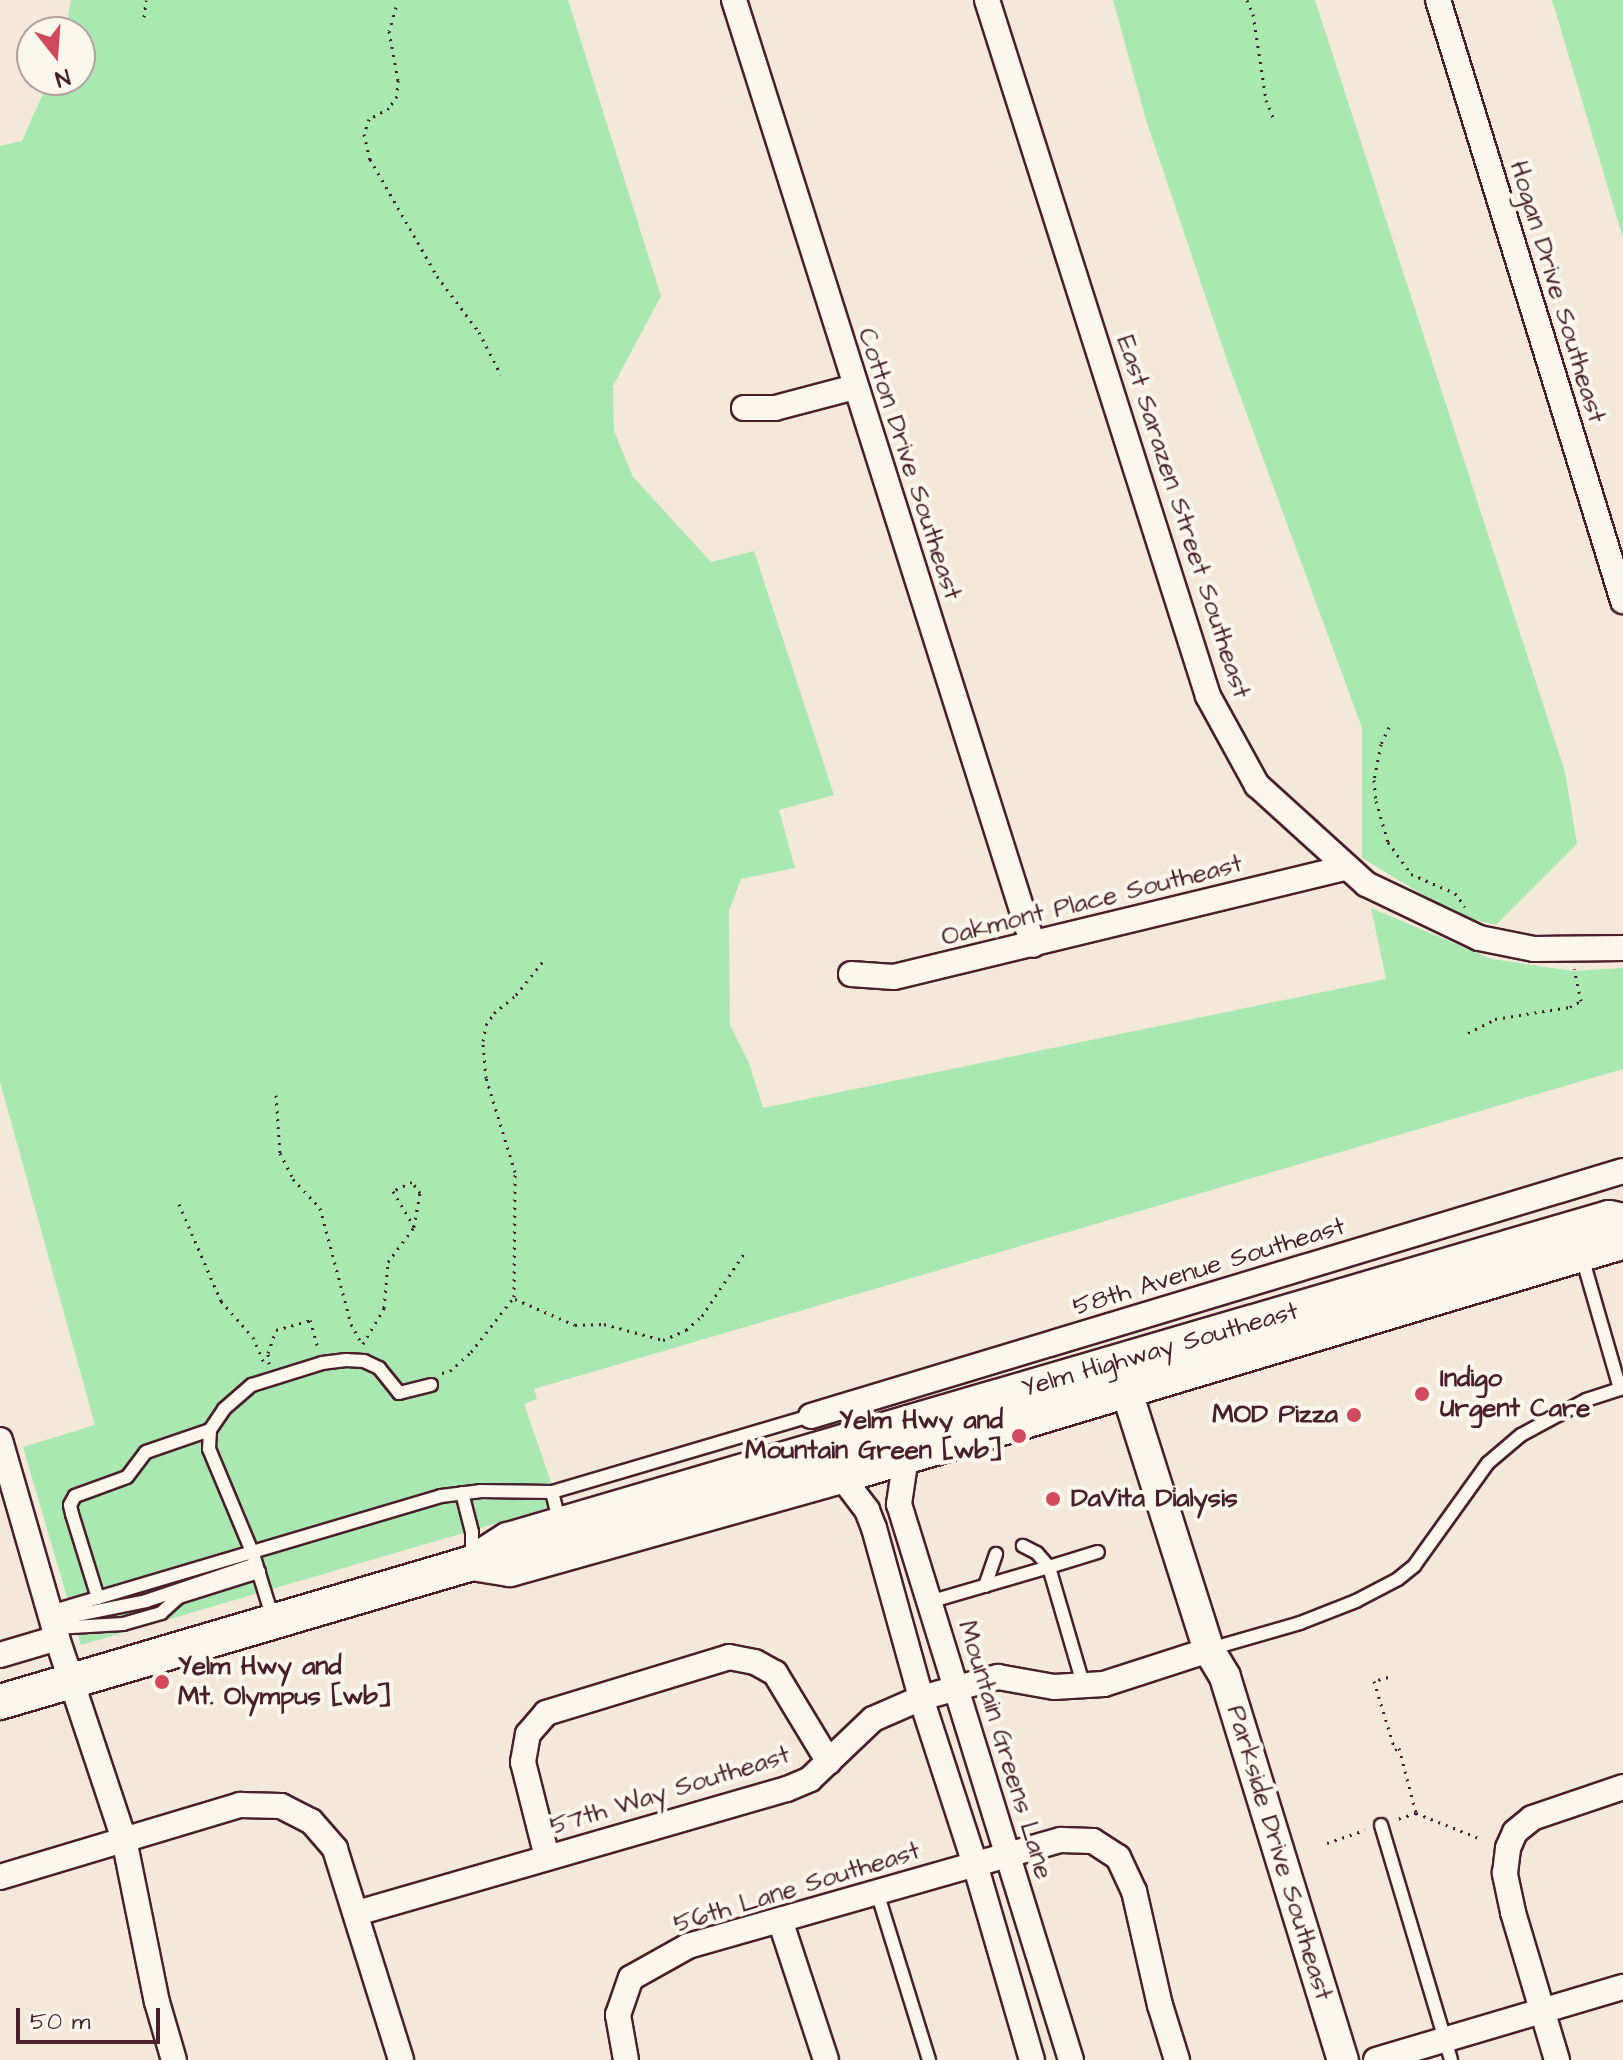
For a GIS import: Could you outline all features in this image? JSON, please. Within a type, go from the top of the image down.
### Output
[{"type":"main road","name":"Yelm Highway Southeast","points":[[472,1563],[510,1569],[906,1457],[1123,1378],[1609,1218],[1623,1221]]},
{"type":"main road","name":"Yelm Highway Southeast","points":[[0,1702],[472,1563],[508,1540],[1581,1254],[1615,1244],[1623,1233]]},
{"type":"street","name":"Cotton Drive Southeast","points":[[734,0],[1033,945]]},
{"type":"street","name":"East Sarazen Street Southeast","points":[[987,0],[1208,696],[1257,785],[1366,884],[1479,938],[1534,949],[1623,948]]},
{"type":"street","name":"Hogan Drive Southeast","points":[[1438,0],[1623,601]]},
{"type":"street","points":[[744,408],[775,408],[855,387]]},
{"type":"street","name":"Oakmont Place Southeast","points":[[851,974],[894,977],[1345,868]]},
{"type":"street","name":"58th Avenue Southeast","points":[[811,1416],[1623,1171]]},
{"type":"street","name":"Parkside Drive Southeast","points":[[1123,1378],[1209,1650],[1225,1677],[1343,2060]]},
{"type":"street","points":[[0,1440],[54,1624],[124,1839],[157,2002],[174,2060]]},
{"type":"street","name":"Mountain Greens Lane","points":[[906,1457],[899,1504],[1071,2060]]},
{"type":"street","points":[[841,1476],[867,1510],[874,1528],[921,1698],[975,1864],[1032,2060]]},
{"type":"street","points":[[0,1655],[54,1624]]},
{"type":"street","name":"Parkside Drive Southeast","points":[[1209,1650],[1206,1685],[1323,2060]]},
{"type":"street","name":"57th Way Southeast","points":[[357,1913],[787,1789],[810,1779],[873,1719],[921,1698],[998,1677],[1084,1687],[1104,1684],[1209,1650]]},
{"type":"street","points":[[547,1857],[523,1762],[528,1734],[546,1713],[729,1657],[755,1662],[775,1673],[829,1762]]},
{"type":"street","points":[[1557,2060],[1508,1887],[1508,1848],[1515,1832],[1532,1818],[1623,1787]]},
{"type":"street","points":[[0,1877],[240,1805],[281,1806],[311,1821],[335,1849],[401,2060]]},
{"type":"street","name":"56th Lane Southeast","points":[[626,2060],[618,2015],[631,1978],[688,1946],[1061,1840],[1093,1841],[1118,1857],[1134,1891],[1160,2005],[1177,2060]]},
{"type":"street","points":[[780,1920],[826,2060]]},
{"type":"street","points":[[1376,2060],[1448,2050],[1543,2010],[1623,1987]]},
{"type":"lane","points":[[1209,1650],[1300,1623],[1356,1601],[1398,1579],[1414,1566],[1488,1463],[1521,1435],[1586,1400],[1622,1388],[1581,1254]]},
{"type":"lane","points":[[98,1598],[72,1514],[70,1505],[75,1496],[127,1477],[146,1452],[210,1430],[240,1392],[270,1379],[322,1363],[364,1361],[379,1368],[399,1393],[432,1381]]},
{"type":"lane","points":[[54,1624],[123,1624],[161,1613],[179,1597],[256,1563],[441,1496],[552,1492],[811,1416]]},
{"type":"lane","points":[[210,1430],[209,1449],[256,1563],[274,1622]]},
{"type":"lane","points":[[552,1492],[556,1508]]},
{"type":"lane","points":[[462,1493],[472,1532],[472,1563]]},
{"type":"lane","points":[[1023,1546],[1037,1553],[1049,1567],[1084,1687]]},
{"type":"lane","points":[[929,1602],[1098,1552]]},
{"type":"lane","points":[[985,1586],[996,1554]]},
{"type":"lane","points":[[54,1624],[98,1598],[256,1563]]},
{"type":"lane","points":[[1381,1825],[1448,2050]]},
{"type":"lane","points":[[877,1892],[929,2060]]},
{"type":"path","points":[[144,17],[146,0]]},
{"type":"path","points":[[1247,0],[1253,14],[1266,100],[1274,120]]},
{"type":"path","points":[[396,7],[389,31],[398,80],[397,96],[389,108],[369,119],[364,134],[370,159],[437,276],[479,332],[501,375]]},
{"type":"path","points":[[1389,727],[1381,744],[1374,780],[1376,801],[1388,842],[1411,874],[1455,893],[1464,903],[1479,938]]},
{"type":"path","points":[[1468,1033],[1495,1019],[1570,1007],[1581,1001],[1570,949]]},
{"type":"path","points":[[432,1381],[465,1358],[513,1298],[515,1172],[486,1078],[483,1041],[486,1025],[494,1013],[516,995],[544,960]]},
{"type":"path","points":[[276,1095],[280,1153],[293,1179],[320,1208],[351,1324],[379,1368]]},
{"type":"path","points":[[363,1344],[384,1308],[388,1262],[414,1227],[420,1193],[412,1182],[393,1191],[414,1227]]},
{"type":"path","points":[[179,1204],[221,1301],[253,1337],[270,1379]]},
{"type":"path","points":[[513,1298],[575,1325],[604,1324],[663,1340],[686,1330],[702,1316],[745,1252]]},
{"type":"path","points":[[270,1379],[268,1353],[276,1330],[310,1320],[322,1363]]},
{"type":"path","points":[[1388,1677],[1374,1681],[1395,1750],[1399,1748],[1416,1813]]},
{"type":"path","points":[[1327,1843],[1416,1813],[1479,1838]]},
{"type":"green space","points":[[71,0],[568,0],[661,296],[613,386],[614,431],[633,477],[711,562],[754,551],[834,795],[779,810],[795,868],[741,879],[729,911],[730,1025],[749,1063],[763,1108],[1386,979],[1371,908],[1492,959],[1573,971],[1623,968],[1623,1069],[534,1389],[537,1399],[524,1404],[559,1505],[81,1645],[23,1447],[95,1425],[0,1082],[0,146],[22,141],[42,96],[96,96],[96,16],[68,16]]},
{"type":"green space","points":[[1113,0],[1315,0],[1565,772],[1577,844],[1496,925],[1456,915],[1362,858],[1362,728],[1228,363],[1146,120]]},
{"type":"green space","points":[[1552,0],[1623,0],[1623,238]]},
{"type":"place","name":"Indigo Urgent Care","points":[[1422,1394]]},
{"type":"place","name":"MOD Pizza","points":[[1354,1415]]},
{"type":"place","name":"Yelm Hwy and Mountain Green [wb]","points":[[1019,1436]]},
{"type":"place","name":"DaVita Dialysis","points":[[1053,1499]]},
{"type":"place","name":"Yelm Hwy and Mt. Olympus [wb]","points":[[162,1682]]}]
